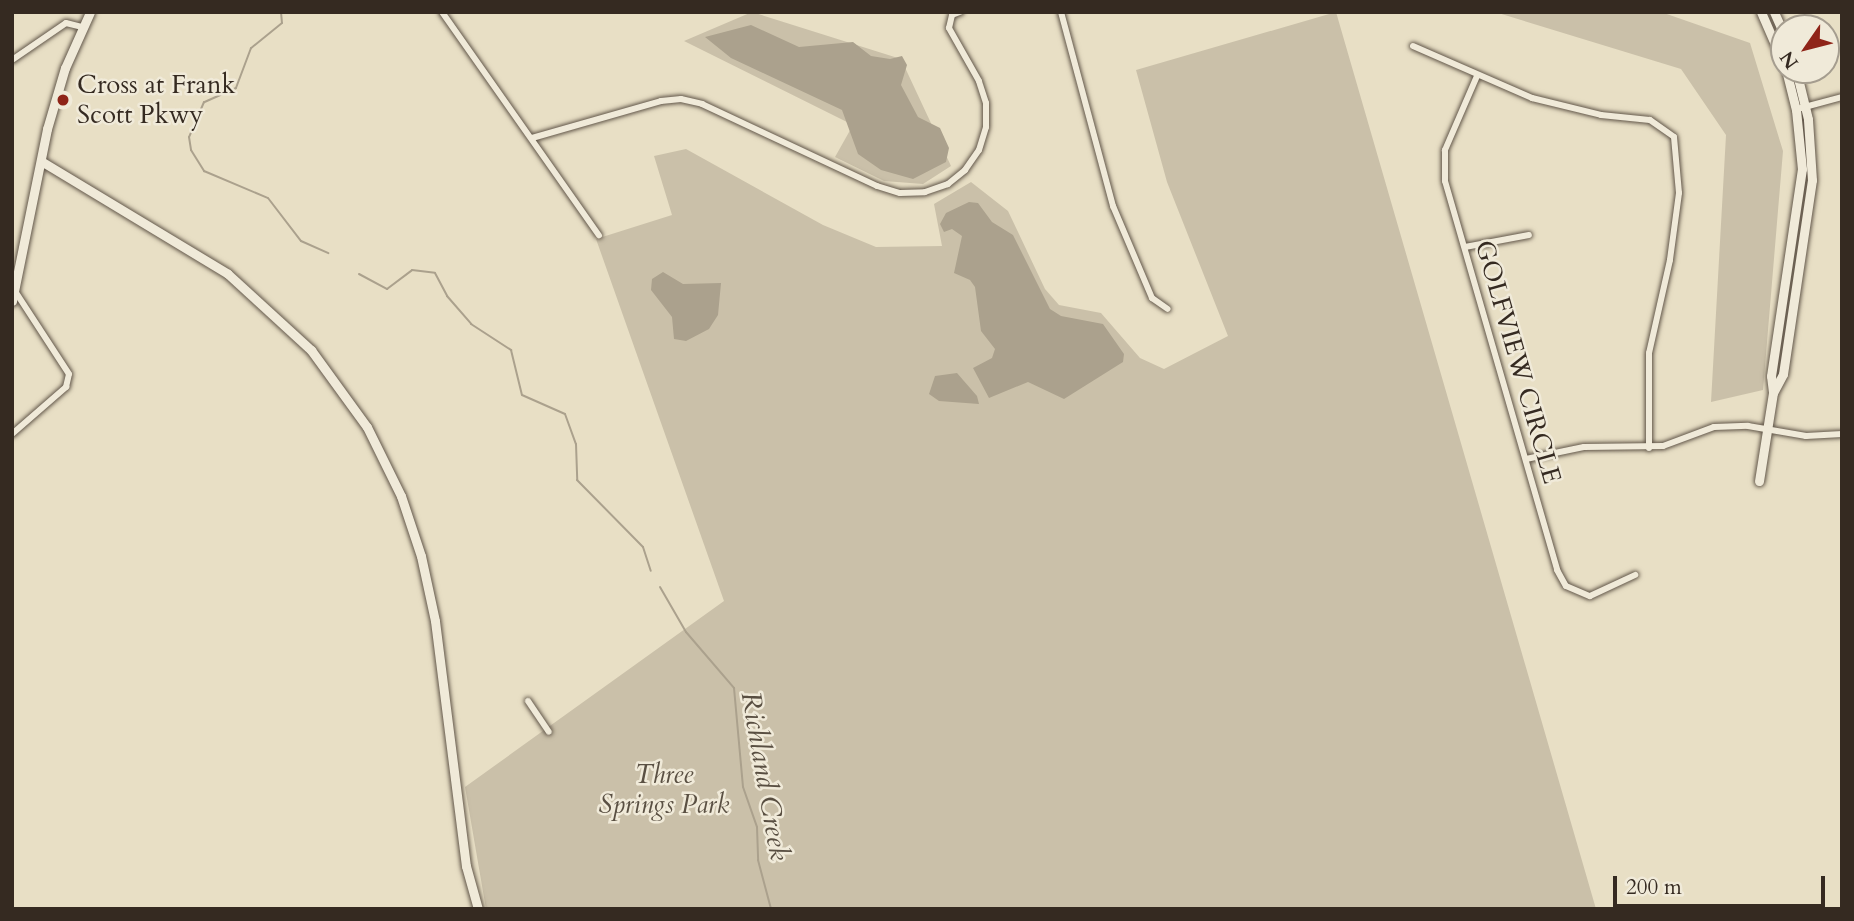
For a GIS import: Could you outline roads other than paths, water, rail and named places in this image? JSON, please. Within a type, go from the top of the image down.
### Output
[{"type":"main road","points":[[12,301],[41,161],[65,68],[90,12]]},
{"type":"main road","points":[[1762,12],[1770,31]]},
{"type":"main road","points":[[1792,84],[1801,108]]},
{"type":"main road","points":[[1759,481],[1773,393],[1783,374],[1812,180],[1798,84]]},
{"type":"main road","points":[[41,161],[228,274],[311,351],[367,426],[401,496],[421,556],[435,621],[466,866],[478,909]]},
{"type":"street","points":[[442,12],[599,235]]},
{"type":"street","points":[[531,138],[661,101],[681,99],[877,186],[900,193],[925,192],[948,184],[965,170],[979,150],[986,127],[986,103],[979,81],[949,28],[948,20],[960,12]]},
{"type":"street","points":[[1061,12],[1113,206],[1152,298],[1168,309]]},
{"type":"street","points":[[12,61],[66,23],[82,27]]},
{"type":"street","points":[[1413,46],[1477,76],[1556,105],[1650,120],[1664,126],[1674,137],[1678,202],[1649,353],[1649,448]]},
{"type":"street","name":"GOLFVIEW CIRCLE","points":[[1477,76],[1443,160],[1526,459],[1566,586],[1590,596],[1635,575]]},
{"type":"street","points":[[1801,108],[1842,97]]},
{"type":"street","points":[[1465,247],[1530,235]]},
{"type":"street","points":[[12,434],[66,387],[69,374],[13,289]]},
{"type":"street","points":[[1526,459],[1584,447],[1649,448],[1714,427],[1766,429],[1806,436],[1842,434]]},
{"type":"street","points":[[528,701],[549,732]]},
{"type":"waterway","name":"Richland Creek","points":[[281,12],[282,23],[251,48],[236,88],[204,102],[189,137],[191,150],[204,171],[268,198],[301,241],[328,253]]},
{"type":"waterway","name":"Richland Creek","points":[[359,274],[387,289],[412,270],[435,273],[447,296],[471,324],[511,350],[522,395],[565,414],[576,444],[577,480],[643,547],[651,571]]},
{"type":"waterway","name":"Richland Creek","points":[[660,587],[686,632],[734,688],[743,787],[757,827],[758,860],[771,909]]},
{"type":"place","name":"Cross at Frank Scott Pkwy","points":[[63,100]]},
{"type":"park label","name":"Three Springs Park","points":[[664,790]]}]
